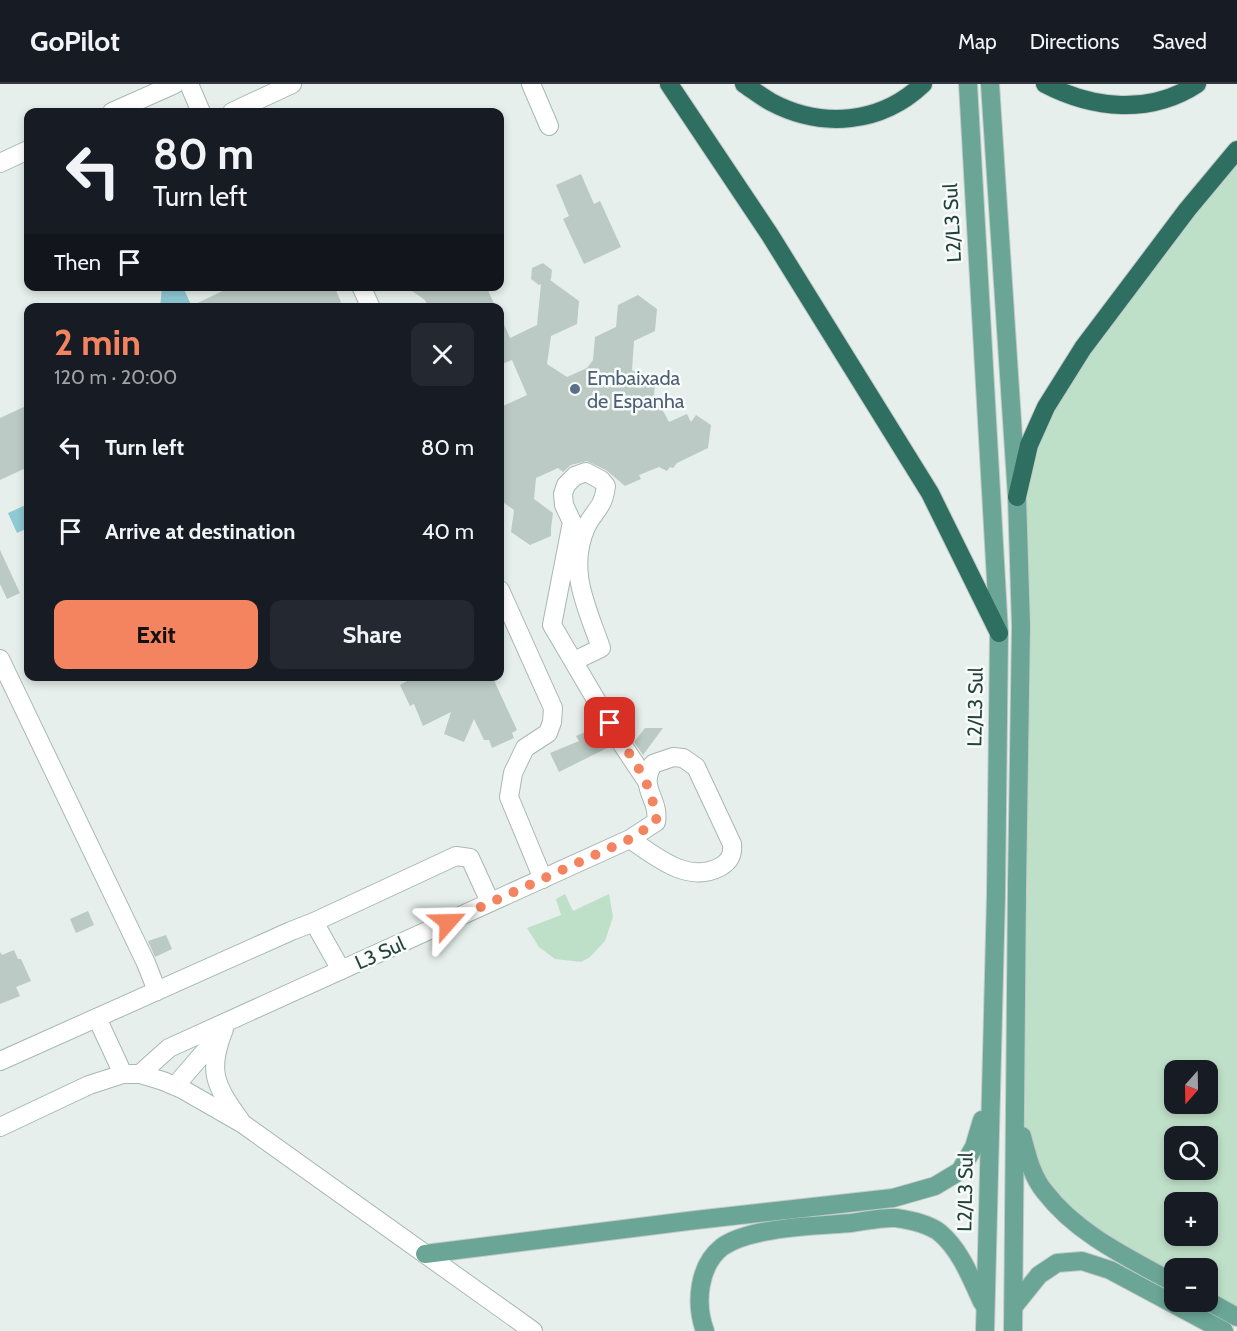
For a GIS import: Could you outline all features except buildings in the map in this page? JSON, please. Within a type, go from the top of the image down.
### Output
[{"type":"highway","points":[[669,84],[770,235],[930,493],[999,633]]},
{"type":"highway","points":[[744,84],[771,102],[797,114],[823,120],[849,120],[869,116],[892,107],[910,96],[922,84]]},
{"type":"highway","points":[[1045,84],[1087,102],[1130,105],[1151,103],[1167,98],[1197,84]]},
{"type":"highway","points":[[1017,497],[1029,445],[1046,407],[1083,348],[1187,210],[1237,150]]},
{"type":"main road","name":"L2/L3 Sul","points":[[968,84],[999,633],[996,895],[989,1092],[985,1331]]},
{"type":"main road","points":[[990,84],[1017,497],[1022,626],[1013,1331]]},
{"type":"main road","points":[[424,1254],[893,1198],[935,1186],[960,1171],[974,1147],[989,1092]]},
{"type":"main road","points":[[1016,1108],[1028,1160],[1044,1191],[1072,1221],[1164,1277]]},
{"type":"main road","points":[[705,1331],[701,1321],[700,1286],[708,1262],[723,1247],[747,1236],[776,1230],[895,1218],[917,1222],[939,1232],[967,1268],[985,1307]]},
{"type":"main road","points":[[1014,1306],[1039,1275],[1057,1263],[1082,1261],[1110,1270],[1224,1331]]},
{"type":"main road","points":[[1218,1307],[1237,1317]]},
{"type":"street","points":[[121,108],[175,84]]},
{"type":"street","points":[[189,84],[199,108]]},
{"type":"street","points":[[241,108],[292,84]]},
{"type":"street","points":[[531,84],[549,126]]},
{"type":"street","points":[[0,163],[24,152]]},
{"type":"street","points":[[579,525],[581,545],[552,625],[622,744],[646,780]]},
{"type":"street","points":[[569,575],[580,588],[601,648],[574,661]]},
{"type":"street","points":[[504,599],[553,708],[548,733],[525,748],[513,773],[509,797],[543,879]]},
{"type":"street","points":[[0,659],[146,963],[157,991]]},
{"type":"street","points":[[630,839],[667,864],[682,871],[713,871],[727,863],[732,856],[732,844],[696,767],[691,762],[673,757],[653,764],[646,780]]},
{"type":"street","name":"L3 Sul","points":[[0,1127],[88,1085],[131,1074],[169,1048],[228,1024],[341,970],[630,839],[656,822],[656,809],[646,780]]},
{"type":"street","points":[[0,1061],[314,922],[456,856],[470,858],[490,902]]},
{"type":"street","points":[[314,922],[341,970]]},
{"type":"street","points":[[97,1018],[131,1074],[175,1086],[243,1124],[533,1331]]},
{"type":"street","points":[[228,1024],[216,1053],[214,1075],[217,1085],[243,1124]]},
{"type":"street","name":"L3 Sul","points":[[175,1086],[228,1024]]},
{"type":"green space","points":[[1237,151],[1237,1309],[1218,1299],[1218,1258],[1164,1258],[1164,1272],[1114,1245],[1047,1191],[1016,1108],[1017,497],[1046,407]]},
{"type":"green space","points":[[565,894],[573,911],[609,894],[613,917],[605,941],[590,957],[581,962],[555,959],[539,947],[527,928],[561,915],[556,899]]},
{"type":"water","points":[[162,291],[185,291],[190,303],[160,303]]},
{"type":"water","points":[[24,506],[24,530],[17,533],[8,513]]},
{"type":"place","name":"Embaixada de Espanha","points":[[575,389]]},
{"type":"route","points":[[448,922],[630,839],[656,822],[656,809],[646,780],[610,723]]}]
